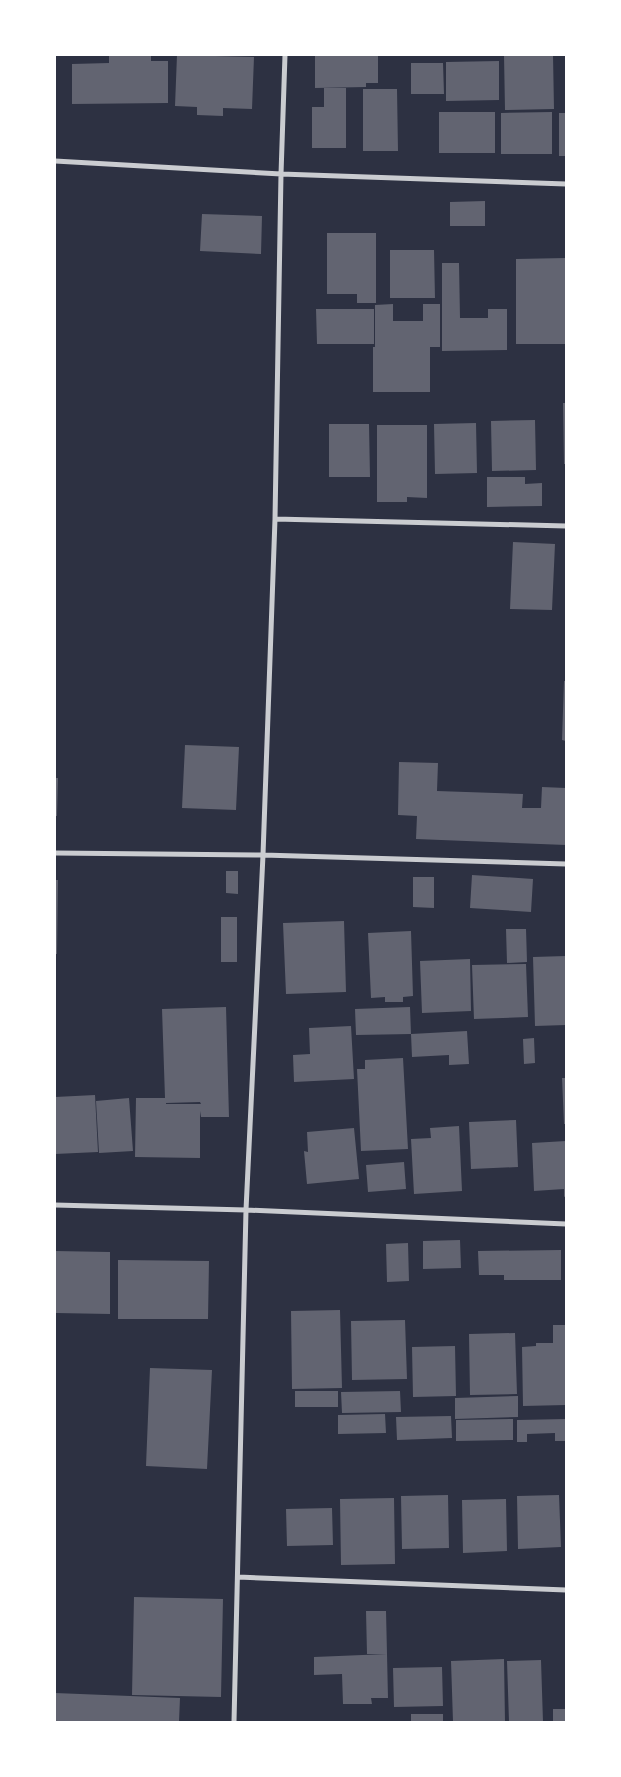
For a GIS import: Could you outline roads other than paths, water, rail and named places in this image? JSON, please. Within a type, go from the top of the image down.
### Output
[{"type":"street","points":[[234,1722],[246,1210],[263,855],[275,519],[285,55]]},
{"type":"street","points":[[55,162],[281,174],[566,184]]},
{"type":"street","points":[[275,519],[566,526]]},
{"type":"street","points":[[55,852],[263,855],[566,864]]},
{"type":"street","points":[[55,1205],[246,1210],[566,1224]]},
{"type":"street","points":[[238,1577],[566,1590]]}]
